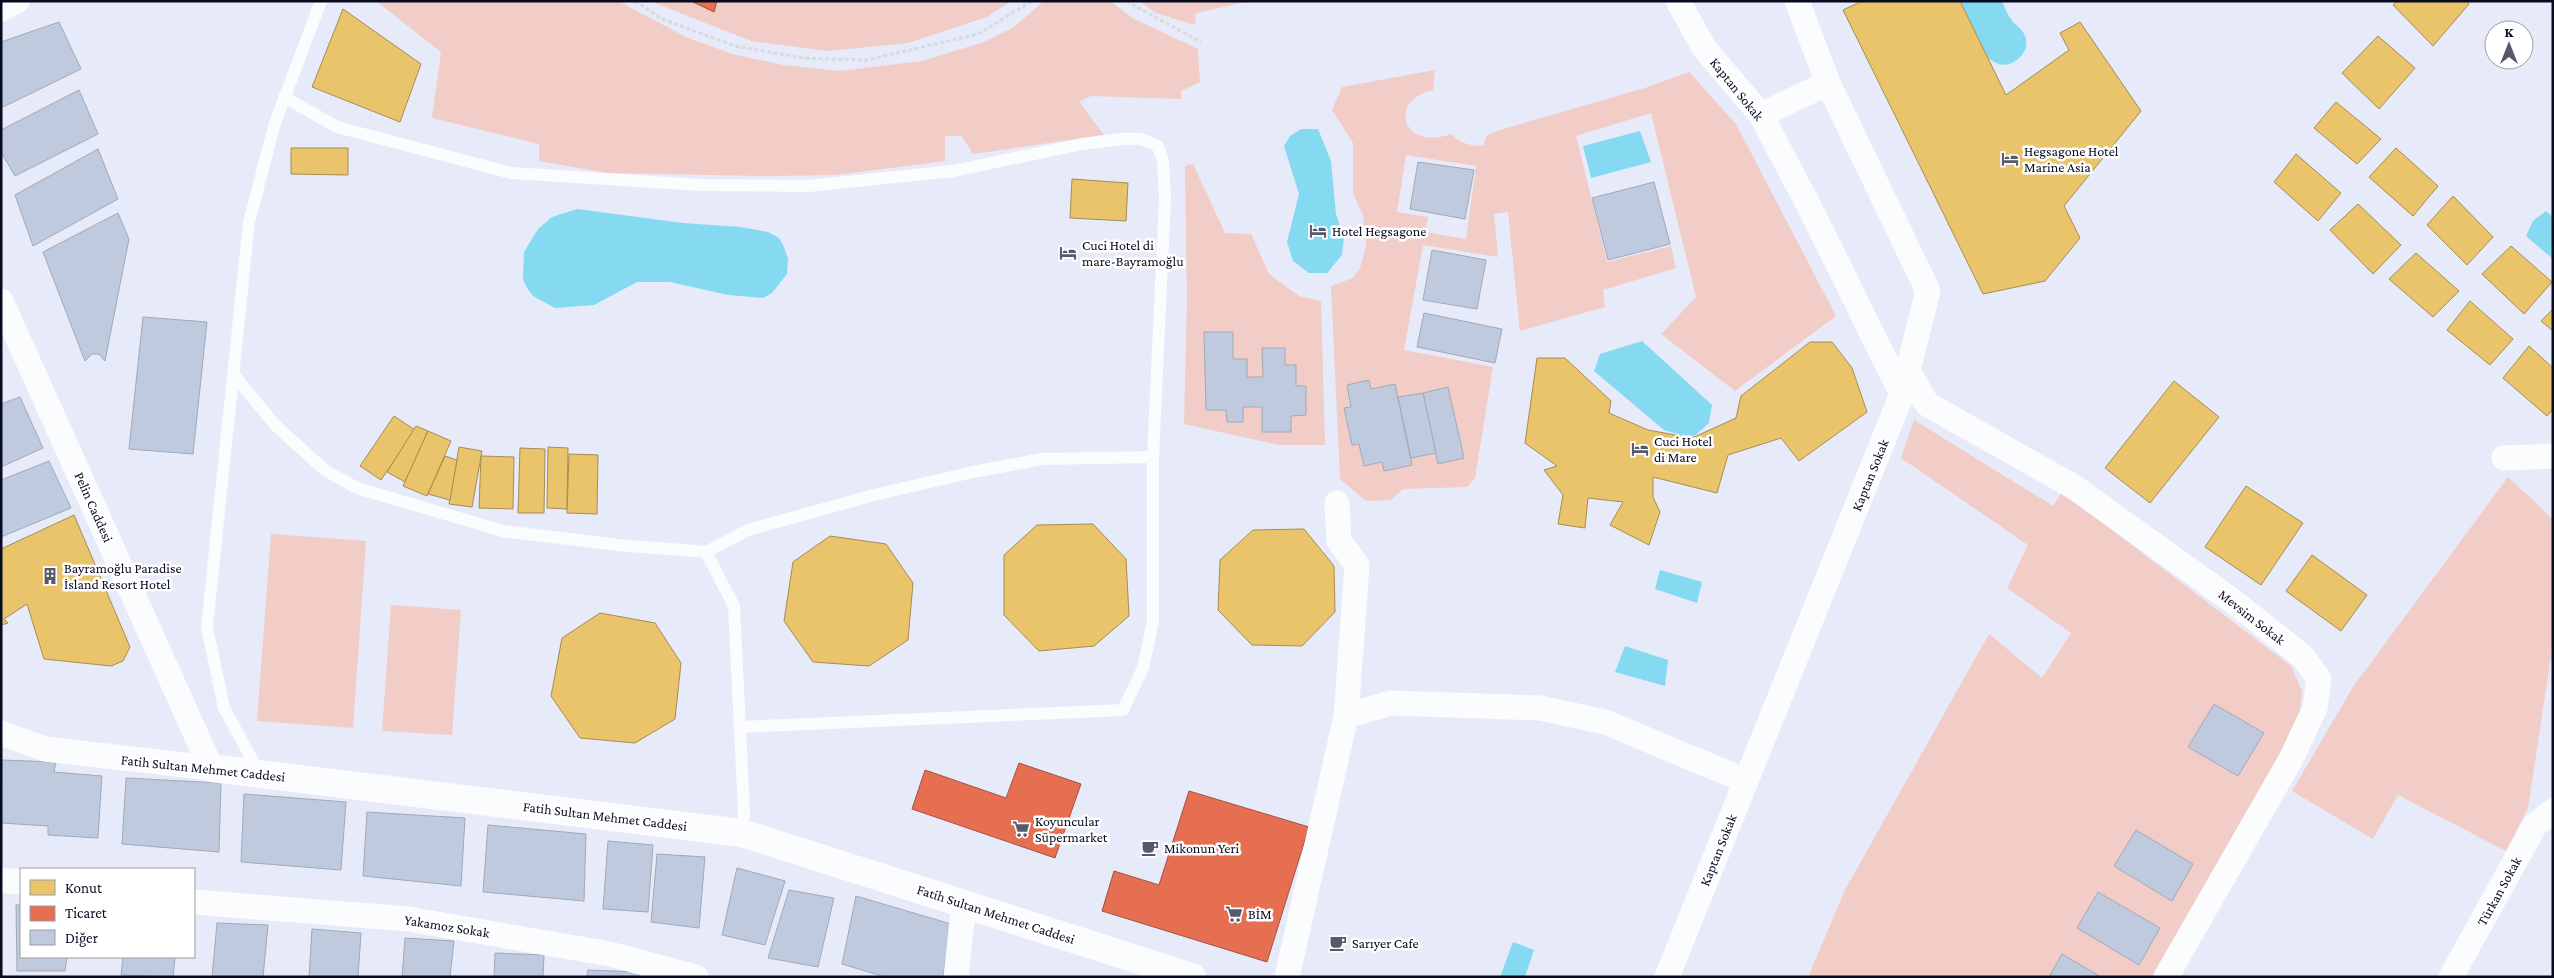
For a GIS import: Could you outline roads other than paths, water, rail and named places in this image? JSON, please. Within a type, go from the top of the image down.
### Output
[{"type":"street","points":[[1,9],[17,1]]},
{"type":"street","name":"Kaptan Sokak","points":[[1667,977],[1902,394],[1810,208],[1761,115],[1704,48],[1678,1]]},
{"type":"street","points":[[1797,1],[1828,83],[1928,290],[1902,394]]},
{"type":"street","points":[[1761,115],[1828,83]]},
{"type":"street","name":"Pelin Caddesi","points":[[1,301],[211,768]]},
{"type":"street","name":"Mevsim Sokak","points":[[1908,371],[1927,404],[2074,487],[2234,602],[2302,656],[2319,680],[2315,708],[2291,759],[2166,977]]},
{"type":"street","points":[[2504,458],[2553,456]]},
{"type":"street","points":[[1287,977],[1346,716],[1357,565],[1339,540],[1336,503]]},
{"type":"street","points":[[1346,716],[1391,703],[1540,708],[1605,722],[1746,781]]},
{"type":"street","name":"Fatih Sultan Mehmet Caddesi","points":[[1,733],[45,749],[742,833],[1192,977]]},
{"type":"street","name":"Türkan Sokak","points":[[2454,976],[2535,825],[2553,811]]},
{"type":"street","points":[[1,880],[20,882]]},
{"type":"street","name":"Yakamoz Sokak","points":[[195,902],[408,919],[610,954],[696,977]]},
{"type":"street","points":[[956,977],[964,903]]},
{"type":"lane","points":[[260,774],[224,708],[207,627],[250,222],[284,97],[321,1]]},
{"type":"lane","points":[[284,97],[337,127],[511,173],[701,185],[808,186],[953,171],[1072,146],[1121,139],[1141,139],[1158,146],[1163,161],[1165,199],[1153,457],[1153,621],[1143,668],[1123,710],[739,727]]},
{"type":"lane","points":[[233,374],[276,426],[326,471],[357,488],[504,531],[618,545],[706,552],[748,530],[874,495],[973,472],[1042,459],[1153,457]]},
{"type":"lane","points":[[706,552],[734,606],[744,812],[742,833]]},
{"type":"water","points":[[1953,1],[2002,1],[2011,20],[2025,36],[2026,44],[2022,55],[2009,64],[1998,64],[1989,58],[1971,36]]},
{"type":"water","points":[[1301,129],[1318,129],[1331,161],[1336,214],[1344,237],[1342,255],[1327,273],[1309,273],[1293,261],[1287,242],[1299,194],[1284,146],[1290,136]]},
{"type":"water","points":[[1640,131],[1651,162],[1591,178],[1583,146]]},
{"type":"water","points":[[577,209],[683,223],[741,227],[768,232],[779,238],[784,247],[788,259],[787,274],[772,293],[763,298],[728,295],[670,282],[637,282],[594,305],[555,308],[533,296],[527,288],[523,279],[524,252],[538,229],[552,217]]},
{"type":"water","points":[[2546,211],[2553,217],[2553,259],[2526,236],[2533,221]]},
{"type":"water","points":[[1642,341],[1712,405],[1709,423],[1692,438],[1664,430],[1594,371],[1600,354]]},
{"type":"water","points":[[1660,570],[1702,582],[1697,603],[1655,589]]},
{"type":"water","points":[[1625,646],[1668,660],[1665,686],[1615,672]]},
{"type":"water","points":[[1513,942],[1534,950],[1525,977],[1500,977]]},
{"type":"place","name":"Hegsagone Hotel Marine Asia","points":[[2010,159]]},
{"type":"place","name":"Hotel Hegsagone","points":[[1318,231]]},
{"type":"place","name":"Cuci Hotel di mare-Bayramoğlu","points":[[1068,253]]},
{"type":"place","name":"Cuci Hotel di Mare","points":[[1640,449]]},
{"type":"place","name":"Bayramoğlu Paradise İsland Resort Hotel","points":[[50,576]]},
{"type":"place","name":"Koyuncular Süpermarket","points":[[1021,829]]},
{"type":"place","name":"Mikonun Yeri","points":[[1150,848]]},
{"type":"place","name":"BİM","points":[[1234,914]]},
{"type":"place","name":"Sarıyer Cafe","points":[[1338,943]]}]
